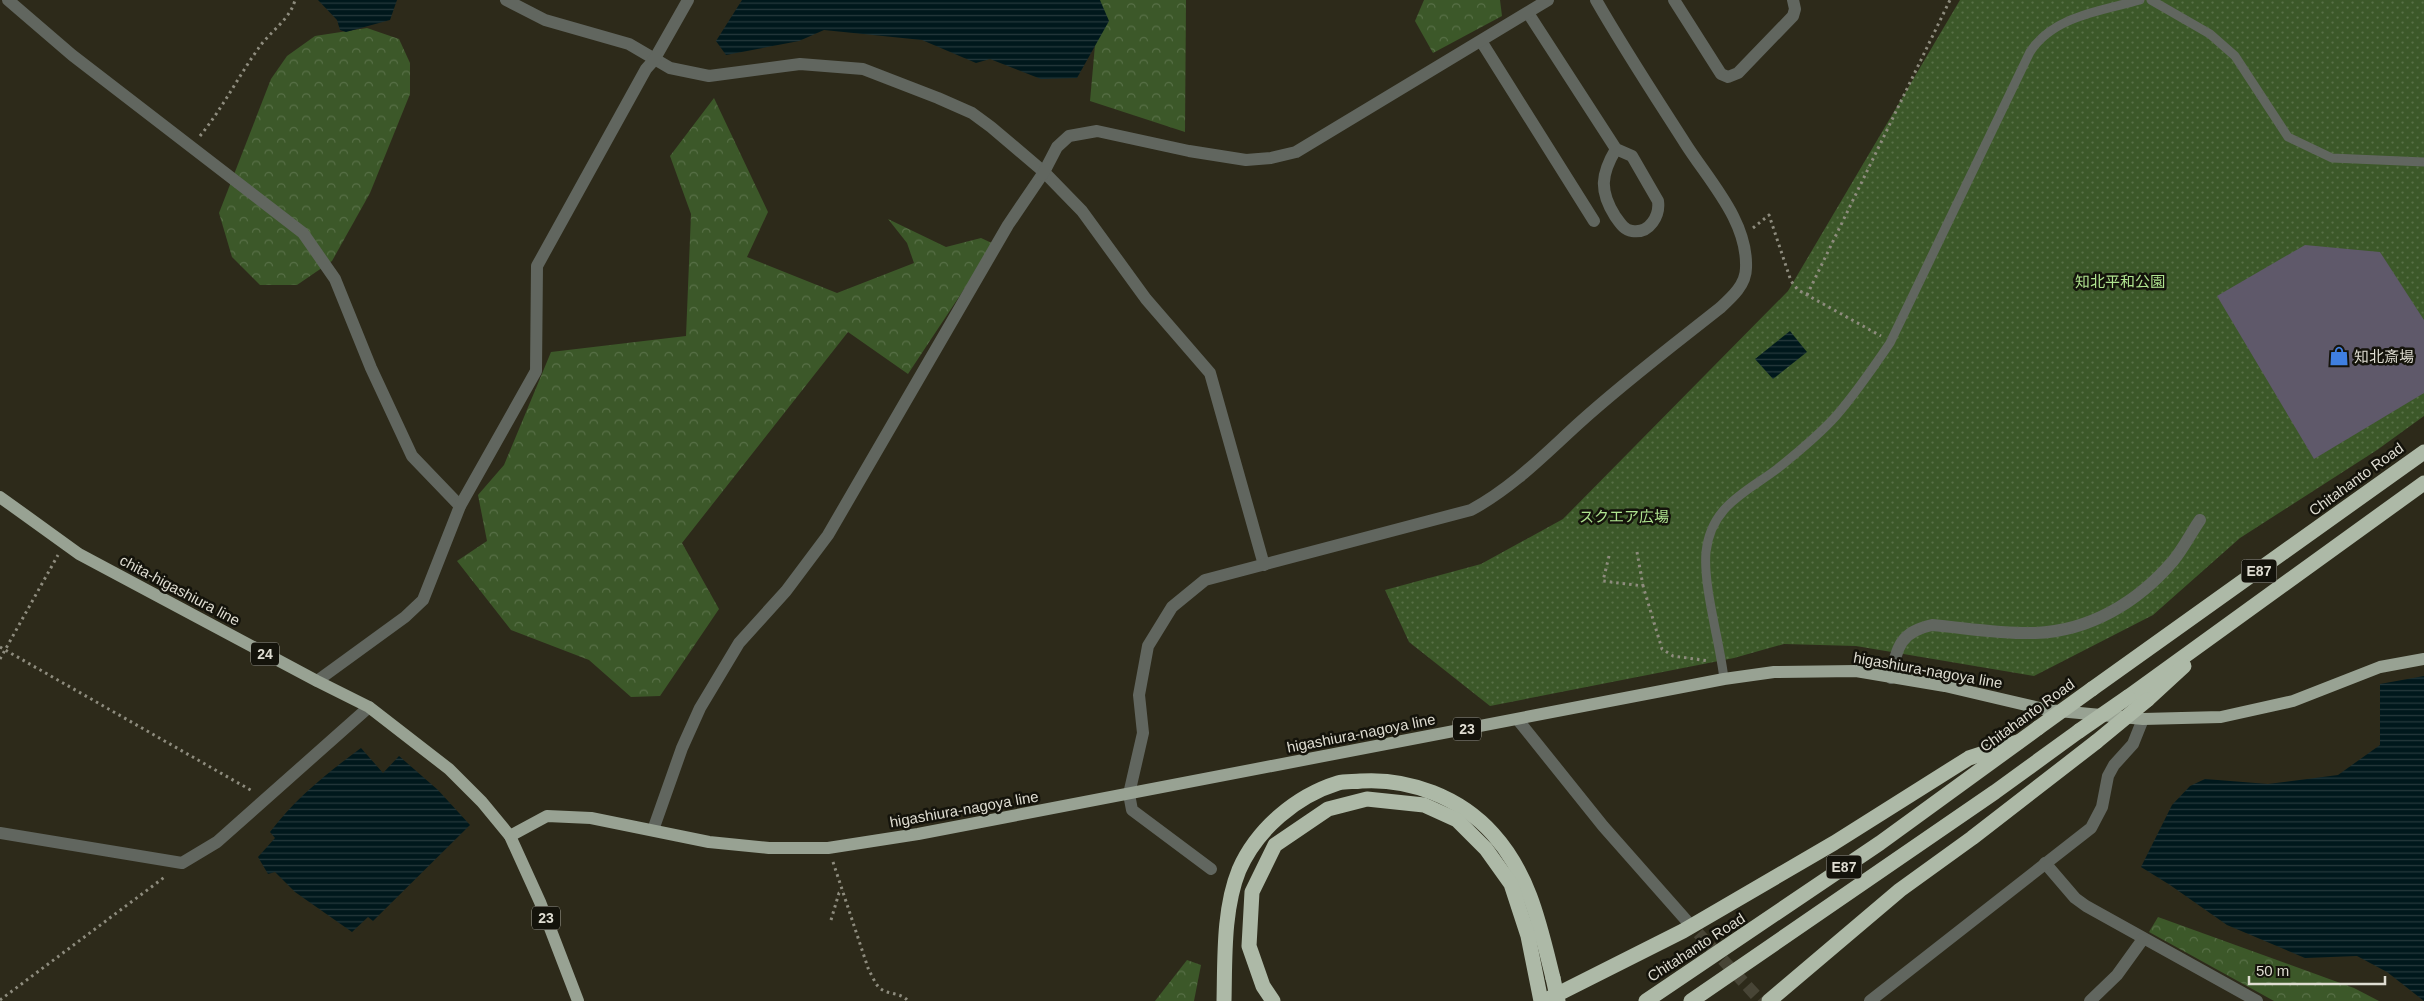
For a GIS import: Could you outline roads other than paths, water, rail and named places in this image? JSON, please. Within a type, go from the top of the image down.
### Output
[{"type":"highway","name":"Chitahanto Road","points":[[1646,1001],[1864,854],[2424,452]]},
{"type":"highway","name":"E87","points":[[1691,1001],[1995,792],[2424,483]]},
{"type":"highway","points":[[1769,1001],[1900,890],[1972,838],[2096,742],[2147,700],[2235,620]]},
{"type":"highway","points":[[1273,1001],[1263,986],[1249,946],[1252,892],[1275,845],[1328,809],[1367,799],[1424,805],[1457,820],[1486,849],[1511,884],[1528,936],[1541,996],[1683,931],[1834,843],[1968,758],[2018,742]]},
{"type":"highway","points":[[1224,1001],[1226,927],[1239,871],[1257,840],[1276,819],[1299,800],[1339,783],[1384,780],[1420,787],[1447,799],[1474,816],[1493,833],[1512,859],[1526,885],[1537,912],[1558,1001]]},
{"type":"main road","name":"chita-higashiura line","points":[[0,497],[64,544],[144,589],[369,707],[449,770],[482,802],[510,836]]},
{"type":"main road","name":"higashiura-nagoya line","points":[[510,836],[547,816],[591,818],[726,844],[769,848],[828,848],[918,834],[1724,679],[1783,672],[1856,672],[1945,686],[2048,710],[2144,719],[2221,717],[2293,701],[2380,667],[2424,659]]},
{"type":"main road","name":"23","points":[[510,836],[540,902],[578,1001]]},
{"type":"street","points":[[9,0],[72,55],[303,232],[336,279],[372,368],[412,456],[460,506]]},
{"type":"street","points":[[506,0],[545,20],[629,44],[670,68],[709,76],[800,64],[864,69],[938,98],[972,114],[1044,172],[1082,211],[1146,299],[1210,373],[1264,565]]},
{"type":"street","points":[[317,681],[405,617],[423,600],[460,506],[536,372],[537,266],[646,69],[654,60],[688,0]]},
{"type":"street","points":[[653,830],[682,748],[700,708],[739,643],[786,591],[828,535],[1008,225],[1044,172],[1057,147],[1069,136],[1082,132],[1097,131],[1189,151],[1246,160],[1271,158],[1296,152],[1548,0]]},
{"type":"street","points":[[1211,869],[1132,810],[1129,794],[1143,734],[1139,696],[1148,646],[1172,607],[1205,580],[1471,510],[1487,501],[1512,484],[1592,412],[1720,308],[1737,292],[1747,270],[1745,247],[1728,206],[1686,145],[1596,0]]},
{"type":"street","points":[[1674,0],[1721,74],[1728,77],[1738,73],[1792,16],[1795,9],[1793,0]]},
{"type":"street","points":[[1528,13],[1616,148],[1632,156],[1658,201],[1659,208],[1653,223],[1644,230],[1632,231],[1622,226],[1603,193],[1606,165],[1616,148]]},
{"type":"street","points":[[1481,41],[1594,221]]},
{"type":"street","points":[[1891,678],[1897,649],[1906,636],[1917,628],[1932,626],[2037,633],[2093,620],[2117,610],[2138,596],[2174,560],[2200,520]]},
{"type":"street","points":[[0,833],[182,863],[218,842],[369,707]]},
{"type":"street","points":[[1870,1001],[2090,828],[2097,820],[2102,807],[2108,776],[2114,765],[2133,744],[2144,719]]},
{"type":"street","points":[[1518,720],[1603,826],[1686,920]]},
{"type":"street","points":[[2046,863],[2075,898],[2143,939],[2257,1001]]},
{"type":"street","points":[[2090,1001],[2117,975],[2143,939]]},
{"type":"lane","points":[[1724,679],[1708,582],[1706,552],[1711,533],[1721,514],[1736,495],[1800,450],[1836,416],[1865,379],[1890,341],[2030,52],[2039,39],[2062,24],[2076,18],[2140,0]]},
{"type":"lane","points":[[2151,0],[2210,34],[2235,56],[2288,138],[2332,158],[2424,162]]},
{"type":"water","points":[[318,0],[397,0],[390,20],[346,32],[340,30],[337,20]]},
{"type":"water","points":[[742,0],[1100,0],[1109,21],[1077,78],[1041,79],[990,59],[976,63],[922,40],[824,30],[799,41],[726,55],[716,41]]},
{"type":"water","points":[[1790,331],[1807,352],[1773,379],[1755,359]]},
{"type":"water","points":[[2424,676],[2424,1001],[2387,972],[2357,956],[2305,958],[2227,925],[2141,867],[2172,805],[2190,786],[2205,779],[2268,784],[2338,775],[2380,745],[2380,684]]},
{"type":"water","points":[[361,748],[383,773],[399,756],[438,790],[470,825],[373,921],[368,917],[352,932],[295,892],[275,872],[268,874],[258,857],[275,838],[270,832],[290,808],[324,777]]},
{"type":"tunnel","points":[[1686,920],[1761,1001]]},
{"type":"place","name":"知北斎場","points":[[2339,356]]},
{"type":"park label","name":"知北平和公園","points":[[2120,281]]},
{"type":"park label","name":"スクエア広場","points":[[1624,516]]}]
